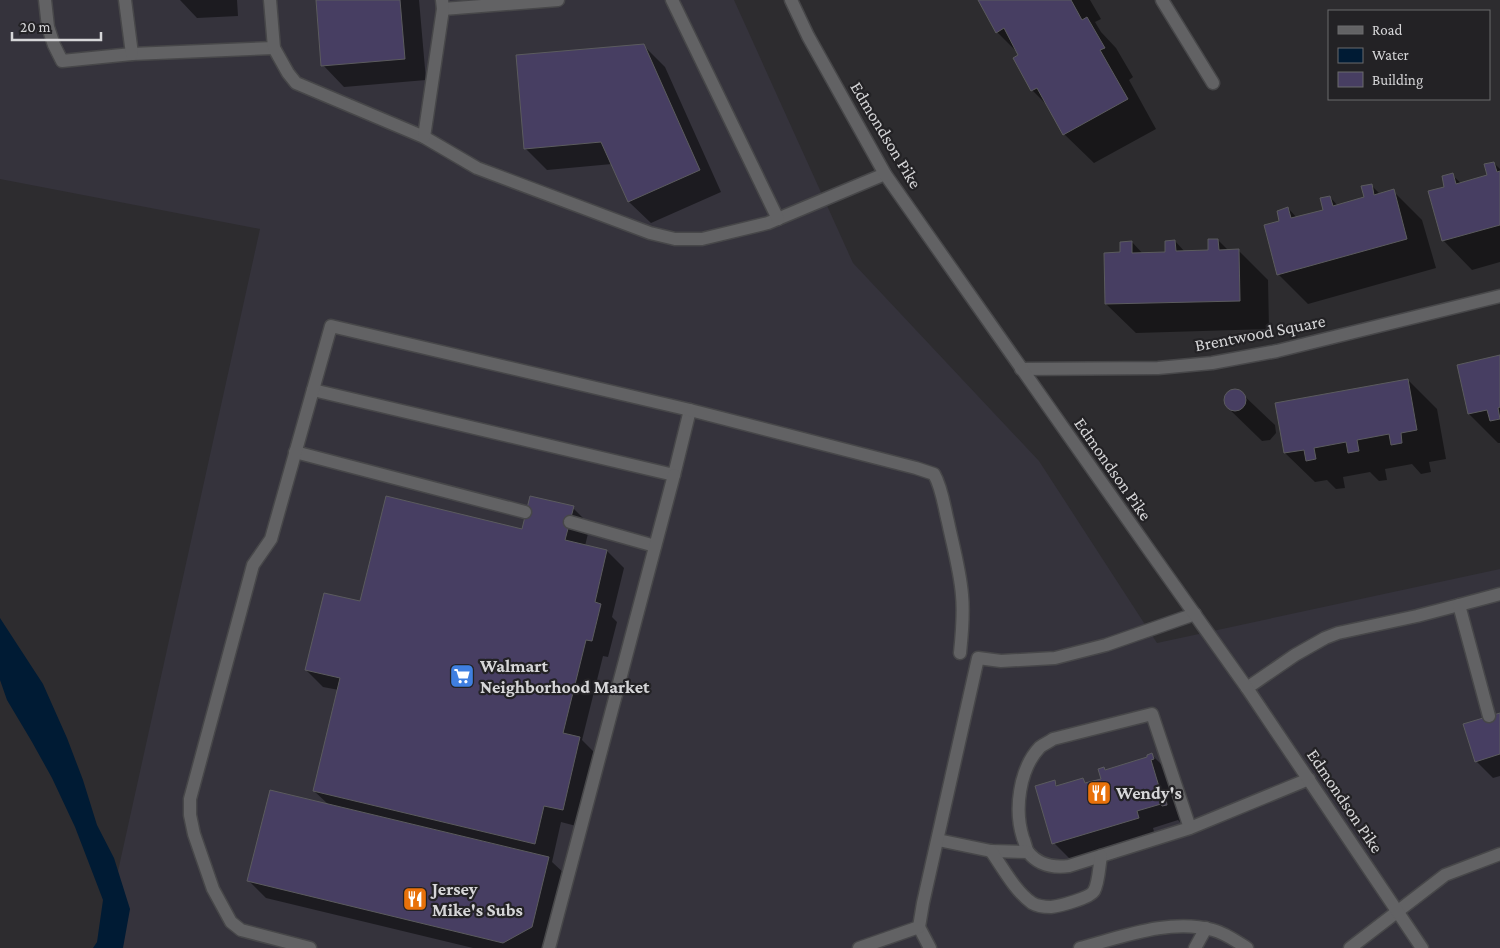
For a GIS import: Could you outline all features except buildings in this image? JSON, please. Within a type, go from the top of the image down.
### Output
[{"type":"main road","points":[[45,0],[48,27],[62,61],[132,54],[274,48]]},
{"type":"main road","points":[[125,0],[132,54]]},
{"type":"main road","points":[[270,0],[274,48],[296,83],[424,137],[477,168],[650,233],[675,239],[702,239],[778,219],[885,174]]},
{"type":"main road","points":[[424,137],[443,5],[558,0]]},
{"type":"main road","points":[[672,0],[778,219]]},
{"type":"main road","name":"Edmondson Pike","points":[[791,0],[808,36],[885,174],[1247,688],[1422,948]]},
{"type":"main road","points":[[1162,0],[1212,83]]},
{"type":"main road","name":"Brentwood Square","points":[[1021,369],[1158,368],[1212,362],[1278,351],[1500,296]]},
{"type":"main road","points":[[310,948],[241,930],[231,922],[213,889],[194,834],[190,816],[190,799],[252,565],[270,538],[331,326],[690,410],[934,474],[942,495],[960,580],[963,612],[960,653]]},
{"type":"main road","points":[[313,390],[674,475]]},
{"type":"main road","points":[[550,948],[690,410]]},
{"type":"main road","points":[[295,452],[526,512]]},
{"type":"main road","points":[[570,522],[655,546]]},
{"type":"main road","points":[[1247,688],[1295,655],[1338,633],[1417,616],[1500,594]]},
{"type":"main road","points":[[1459,605],[1490,716]]},
{"type":"main road","points":[[930,948],[919,927],[978,658],[1002,662],[1055,658],[1106,646],[1195,614]]},
{"type":"main road","points":[[1190,828],[1152,714],[1053,739],[1042,746],[1034,755],[1023,778],[1019,799],[1019,816],[1028,852],[1041,864],[1057,868],[1069,866],[1190,828],[1309,779]]},
{"type":"main road","points":[[938,840],[991,851],[1028,852]]},
{"type":"main road","points":[[991,851],[1024,896],[1034,904],[1043,907],[1061,905],[1089,896],[1096,886],[1101,856]]},
{"type":"main road","points":[[1350,948],[1445,875],[1500,854]]},
{"type":"main road","points":[[1080,948],[1164,928],[1191,926],[1223,933],[1247,948]]},
{"type":"main road","points":[[859,948],[919,927]]},
{"type":"main road","points":[[1195,948],[1206,928]]},
{"type":"shaded area","points":[[0,0],[734,0],[853,263],[1039,461],[1157,643],[1500,569],[1500,948],[101,948],[260,229],[0,179]]},
{"type":"water","points":[[0,618],[43,684],[67,738],[97,825],[114,858],[130,909],[123,948],[93,948],[97,942],[103,900],[75,827],[52,778],[7,700],[0,680]]},
{"type":"place","name":"Walmart Neighborhood Market","points":[[462,676]]},
{"type":"place","name":"Wendy's","points":[[1099,793]]},
{"type":"place","name":"Jersey Mike's Subs","points":[[415,899]]}]
